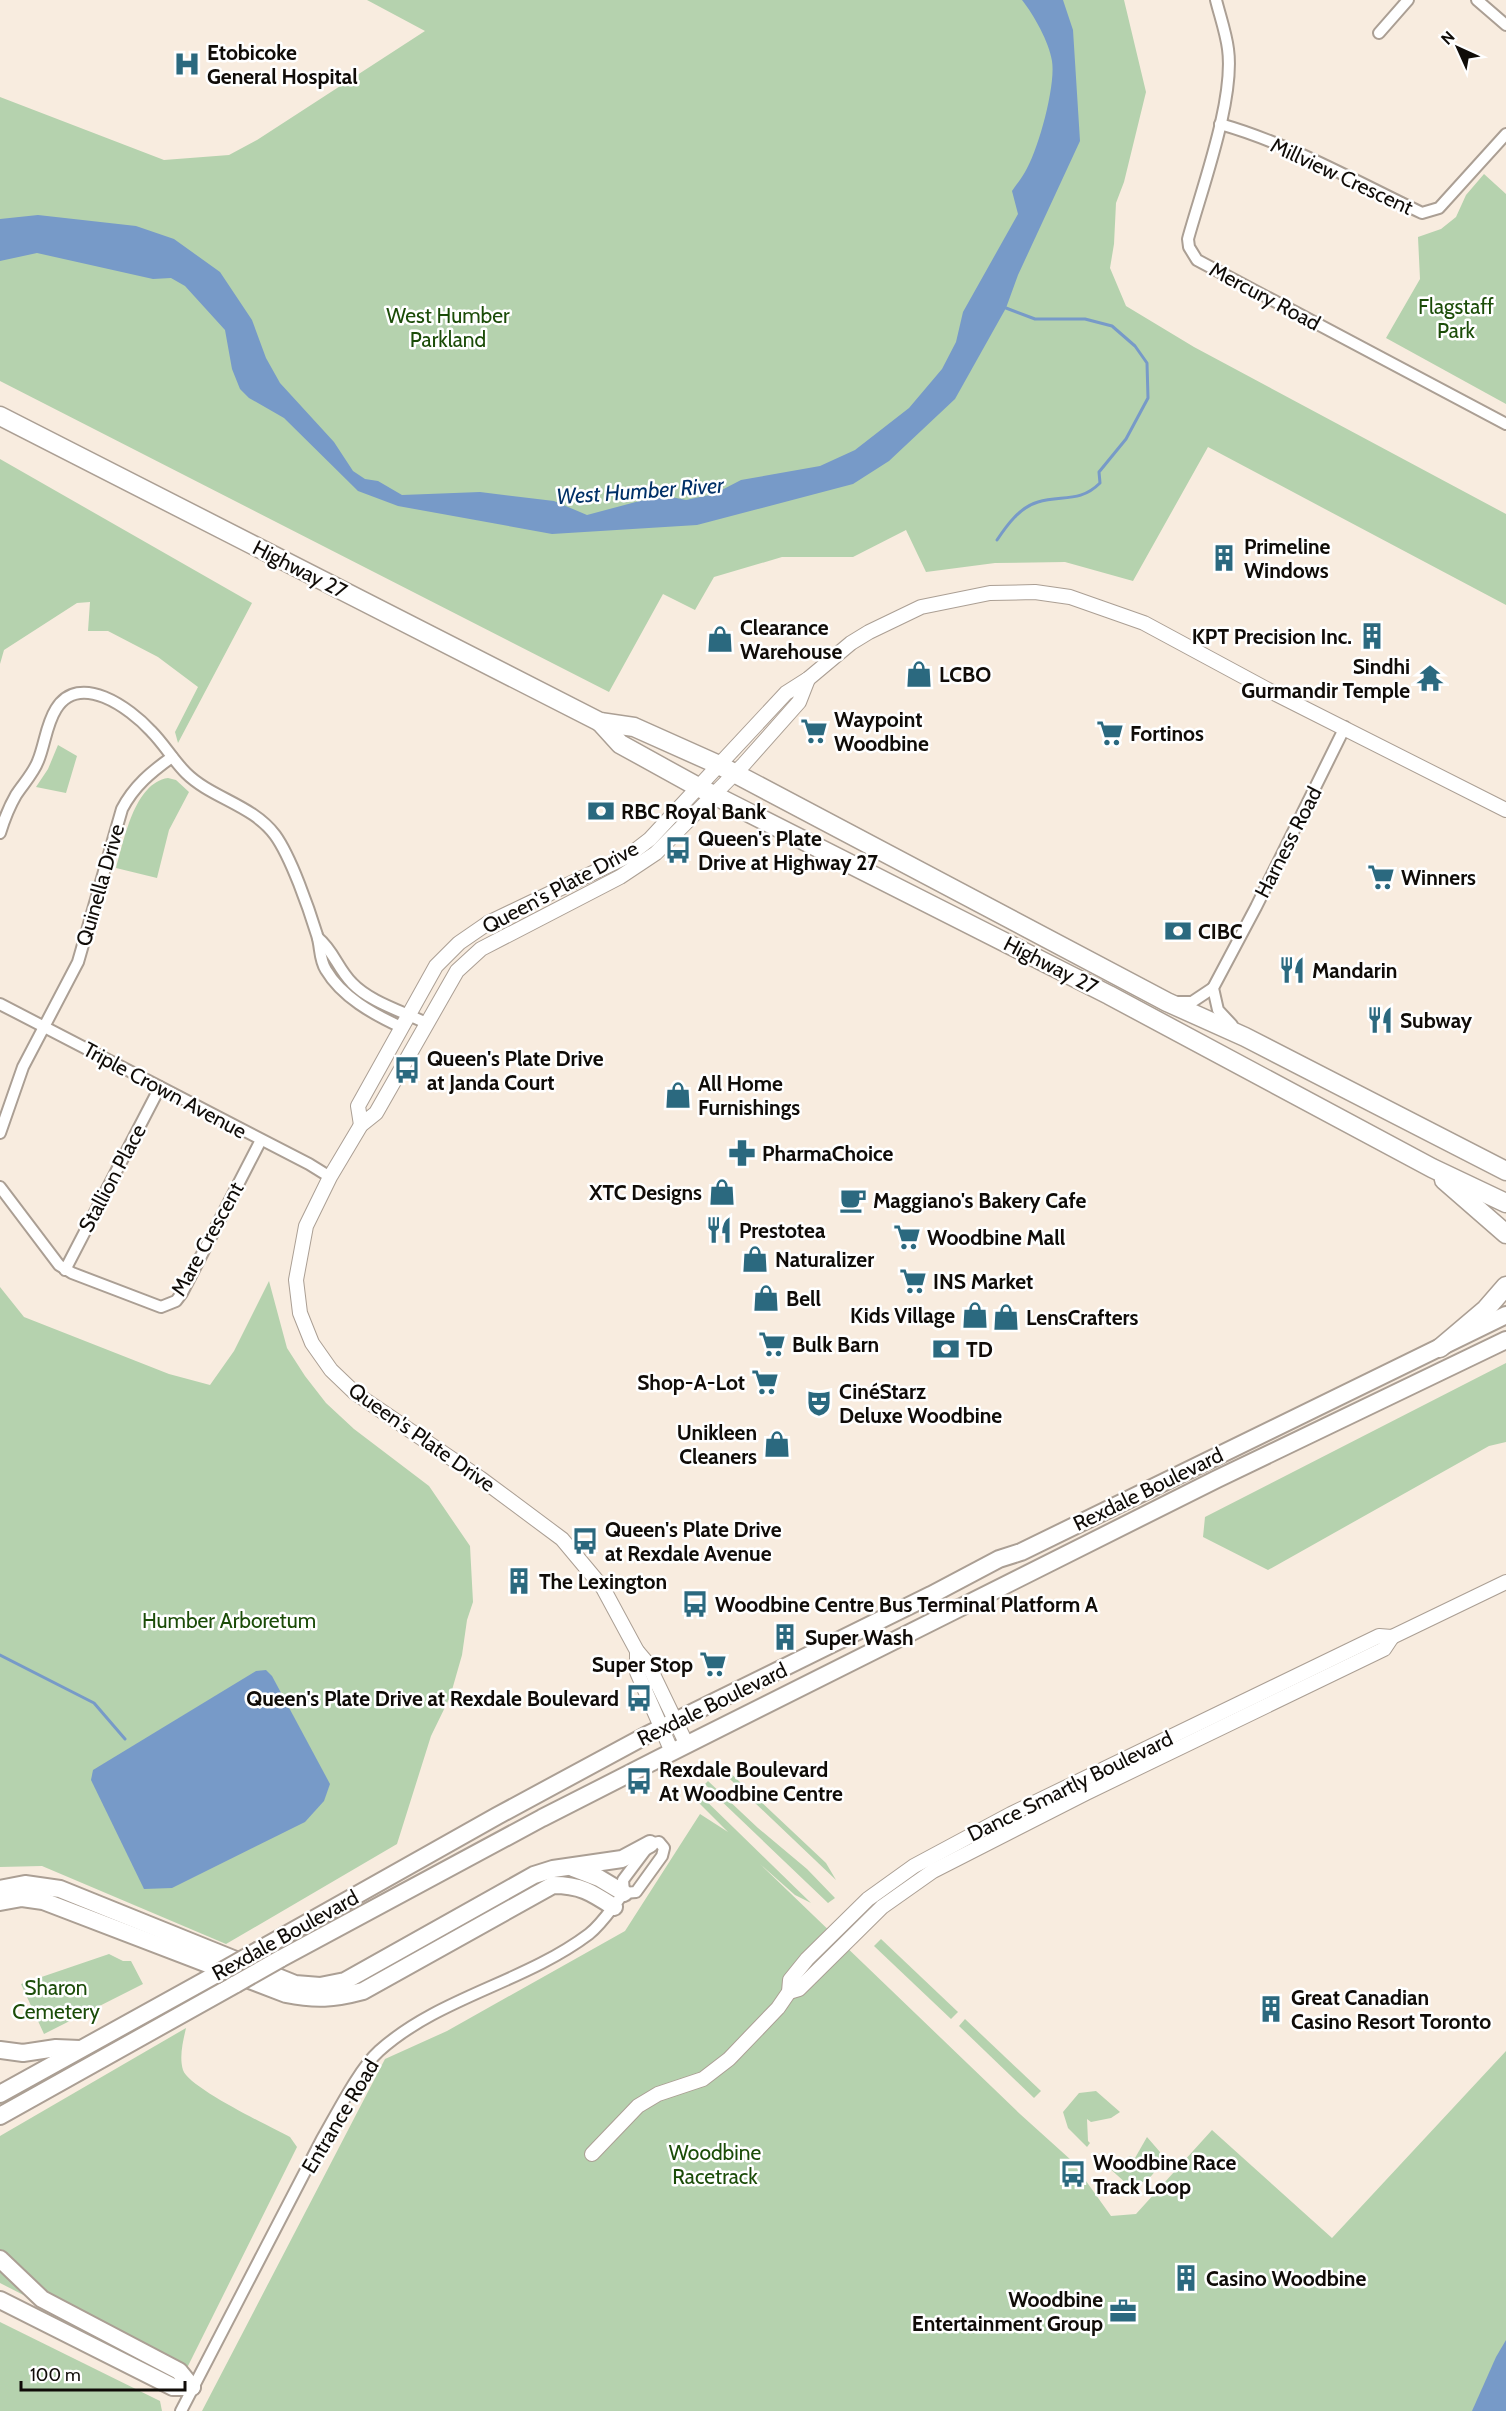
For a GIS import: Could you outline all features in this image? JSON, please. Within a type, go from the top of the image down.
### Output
[{"type":"main road","name":"Highway 27","points":[[0,416],[600,722],[634,727],[726,769],[1167,1002],[1245,1037],[1501,1167]]},
{"type":"main road","name":"Highway 27","points":[[600,722],[620,744],[706,791],[1099,989],[1432,1168],[1506,1203]]},
{"type":"main road","points":[[1432,1168],[1451,1189],[1506,1234]]},
{"type":"main road","points":[[1440,1348],[1486,1309],[1506,1286]]},
{"type":"main road","name":"Rexdale Boulevard","points":[[0,2094],[497,1816],[669,1725],[999,1559],[1021,1552],[1506,1315]]},
{"type":"main road","name":"Rexdale Boulevard","points":[[0,2115],[280,1959],[506,1837],[1217,1479],[1506,1340]]},
{"type":"main road","points":[[497,1816],[504,1825],[506,1837]]},
{"type":"main road","points":[[0,1889],[25,1884],[60,1888],[295,1984],[320,1986],[345,1981],[534,1875],[553,1869],[573,1868],[622,1859],[650,1844]]},
{"type":"main road","points":[[573,1868],[598,1878],[624,1893]]},
{"type":"main road","points":[[0,1902],[22,1898],[43,1901],[286,1994],[313,2000],[338,1998],[363,1991],[553,1884],[586,1889],[614,1906]]},
{"type":"main road","points":[[0,2050],[23,2053],[56,2048],[81,2049]]},
{"type":"main road","points":[[0,2259],[42,2300],[179,2371],[192,2387]]},
{"type":"main road","points":[[0,2300],[173,2386],[192,2387]]},
{"type":"street","name":"Mercury Road","points":[[1216,0],[1228,50],[1227,85],[1220,124],[1188,238],[1189,247],[1197,260],[1506,424]]},
{"type":"street","points":[[1379,33],[1408,0]]},
{"type":"street","points":[[1477,0],[1506,25]]},
{"type":"street","name":"Millview Crescent","points":[[1220,124],[1236,128],[1299,154],[1422,213],[1438,208],[1506,134]]},
{"type":"street","name":"Queen's Plate Drive","points":[[679,1748],[648,1664],[637,1651],[598,1580],[562,1539],[480,1478],[355,1393],[331,1370],[312,1343],[300,1313],[296,1280],[306,1226],[330,1177],[361,1125],[376,1113],[457,971],[482,950],[620,877],[656,853],[726,769],[799,702],[808,679],[860,638],[921,607],[990,593],[1035,592],[1070,597],[1144,623],[1272,692],[1506,810]]},
{"type":"street","points":[[0,833],[15,796],[38,762],[55,710],[60,703],[73,695],[95,693],[121,707],[150,729],[172,757],[200,785],[258,819],[275,836],[287,856],[318,938],[319,953],[326,970],[348,996],[401,1027]]},
{"type":"street","name":"Harness Road","points":[[1213,988],[1256,908],[1345,727]]},
{"type":"street","name":"Quinella Drive","points":[[44,1026],[78,962],[122,809],[142,780],[172,757]]},
{"type":"street","name":"Queen's Plate Drive","points":[[361,1125],[357,1106],[436,966],[459,943],[488,923],[628,856],[706,791]]},
{"type":"street","points":[[547,896],[555,911]]},
{"type":"street","points":[[318,938],[328,945],[345,975],[363,992],[426,1023]]},
{"type":"street","points":[[1167,1002],[1192,1002],[1213,988],[1218,1010],[1245,1037]]},
{"type":"street","name":"Triple Crown Avenue","points":[[0,1004],[330,1177]]},
{"type":"street","points":[[0,1133],[20,1076],[44,1026]]},
{"type":"street","name":"Stallion Place","points":[[65,1270],[160,1087]]},
{"type":"street","name":"Mare Crescent","points":[[0,1187],[52,1259],[65,1270],[161,1307],[176,1301],[261,1140]]},
{"type":"street","name":"Dance Smartly Boulevard","points":[[592,2154],[638,2106],[658,2094],[703,2079],[715,2071],[778,2008],[789,1992],[799,1989],[884,1906],[933,1872],[1086,1793],[1384,1649],[1392,1637],[1506,1582]]},
{"type":"street","name":"Entrance Road","points":[[181,2411],[322,2139],[347,2095],[376,2053],[406,2028],[546,1961],[590,1933],[624,1893],[623,1880],[650,1844],[654,1841],[662,1844],[664,1848],[662,1856],[636,1892],[624,1893]]},
{"type":"green space","name":"West Humber Parkland","points":[[367,0],[1124,0],[1146,92],[1124,182],[1116,203],[1110,268],[1126,306],[1194,347],[1506,514],[1506,605],[1208,447],[1133,581],[1065,562],[995,563],[926,572],[906,530],[853,557],[782,557],[714,577],[695,610],[663,594],[609,692],[0,381],[0,97],[164,160],[229,155],[257,140],[425,31]]},
{"type":"green space","name":"Flagstaff Park","points":[[1484,174],[1506,194],[1506,404],[1386,338],[1420,279],[1418,237],[1441,229],[1456,217],[1466,195]]},
{"type":"green space","points":[[0,459],[252,603],[178,743],[175,732],[198,687],[158,657],[108,631],[88,631],[90,602],[77,603],[4,650],[0,664]]},
{"type":"green space","points":[[58,745],[77,756],[66,793],[36,787],[48,769]]},
{"type":"green space","points":[[168,778],[176,780],[189,792],[169,830],[157,878],[116,868],[127,829],[139,802],[156,782]]},
{"type":"green space","name":"Humber Arboretum","points":[[269,1281],[287,1348],[305,1376],[326,1403],[354,1429],[429,1486],[470,1546],[473,1602],[450,1697],[431,1736],[397,1844],[226,1944],[42,1866],[0,1867],[0,1287],[24,1317],[169,1374],[210,1385],[234,1351]]},
{"type":"green space","points":[[1506,1363],[1506,1442],[1489,1446],[1268,1570],[1203,1537],[1205,1517]]},
{"type":"green space","points":[[724,1767],[826,1863],[836,1880],[720,1770]]},
{"type":"green space","points":[[708,1781],[758,1828],[807,1869],[835,1898],[828,1903],[715,1795],[705,1784]]},
{"type":"green space","name":"Woodbine Racetrack","points":[[696,1791],[811,1903],[795,1895],[760,1864],[1020,2114],[1071,2160],[1111,2216],[1136,2214],[1212,2130],[1332,2238],[1506,2051],[1506,2411],[202,2411],[385,2059],[447,2031],[625,1931],[700,1814],[728,1832],[691,1795]]},
{"type":"green space","points":[[881,1939],[958,2012],[951,2019],[874,1946]]},
{"type":"green space","name":"Sharon Cemetery","points":[[109,1954],[123,1961],[131,1961],[143,1984],[44,2034],[21,1984]]},
{"type":"green space","points":[[965,2019],[1041,2091],[1034,2098],[959,2026]]},
{"type":"green space","points":[[186,2028],[181,2060],[183,2070],[189,2078],[214,2096],[290,2137],[297,2147],[188,2366],[176,2373],[0,2283],[0,2136]]},
{"type":"green space","points":[[1096,2091],[1120,2112],[1111,2118],[1091,2122],[1087,2119],[1090,2143],[1087,2147],[1068,2128],[1063,2112],[1079,2093]]},
{"type":"green space","points":[[1147,2137],[1160,2152],[1158,2165],[1152,2176],[1142,2182],[1128,2185],[1107,2166],[1110,2163],[1117,2164],[1130,2156],[1135,2158]]},
{"type":"green space","points":[[0,2322],[160,2401],[162,2411],[0,2411]]},
{"type":"water","points":[[1022,0],[1063,0],[1073,30],[1080,141],[1018,275],[1006,308],[955,399],[889,461],[853,484],[697,525],[552,534],[398,506],[358,491],[284,418],[249,398],[240,389],[232,369],[225,330],[185,286],[171,278],[153,279],[37,253],[0,261],[0,219],[38,215],[136,226],[174,239],[220,272],[252,320],[266,358],[280,383],[334,442],[353,471],[365,479],[378,481],[402,495],[480,492],[554,501],[587,515],[662,495],[686,500],[714,494],[741,480],[820,466],[855,450],[909,408],[942,369],[956,342],[963,312],[1018,214],[1012,191],[1030,162],[1049,102],[1053,72],[1052,61],[1040,29]]},
{"type":"water","points":[[266,1670],[272,1676],[330,1784],[324,1801],[305,1822],[172,1888],[144,1889],[91,1780],[93,1770],[256,1671]]},
{"type":"water","points":[[1506,2340],[1506,2411],[1472,2411],[1496,2357]]},
{"type":"waterway","points":[[997,540],[1014,517],[1031,504],[1078,496],[1100,483],[1099,472],[1126,439],[1148,398],[1147,363],[1135,346],[1112,326],[1085,319],[1035,319],[1006,308]]},
{"type":"waterway","points":[[0,1655],[94,1703],[125,1739]]},
{"type":"place","name":"Etobicoke General Hospital","points":[[187,64]]},
{"type":"place","name":"Primeline Windows","points":[[1224,558]]},
{"type":"place","name":"KPT Precision Inc.","points":[[1372,636]]},
{"type":"place","name":"Clearance Warehouse","points":[[720,639]]},
{"type":"place","name":"LCBO","points":[[919,674]]},
{"type":"place","name":"Sindhi Gurmandir Temple","points":[[1430,678]]},
{"type":"place","name":"Waypoint Woodbine","points":[[814,731]]},
{"type":"place","name":"Fortinos","points":[[1110,733]]},
{"type":"place","name":"RBC Royal Bank","points":[[601,811]]},
{"type":"place","name":"Queen's Plate Drive at Highway 27","points":[[678,850]]},
{"type":"place","name":"Winners","points":[[1381,877]]},
{"type":"place","name":"CIBC","points":[[1178,931]]},
{"type":"place","name":"Mandarin","points":[[1292,970]]},
{"type":"place","name":"Subway","points":[[1380,1020]]},
{"type":"place","name":"Queen's Plate Drive at Janda Court","points":[[407,1070]]},
{"type":"place","name":"All Home Furnishings","points":[[678,1095]]},
{"type":"place","name":"PharmaChoice","points":[[742,1153]]},
{"type":"place","name":"XTC Designs","points":[[722,1192]]},
{"type":"place","name":"Maggiano's Bakery Cafe","points":[[853,1200]]},
{"type":"place","name":"Prestotea","points":[[719,1230]]},
{"type":"place","name":"Woodbine Mall","points":[[907,1237]]},
{"type":"place","name":"Naturalizer","points":[[755,1259]]},
{"type":"place","name":"INS Market","points":[[913,1281]]},
{"type":"place","name":"Bell","points":[[766,1298]]},
{"type":"place","name":"Kids Village","points":[[975,1315]]},
{"type":"place","name":"LensCrafters","points":[[1006,1317]]},
{"type":"place","name":"Bulk Barn","points":[[772,1344]]},
{"type":"place","name":"TD","points":[[946,1349]]},
{"type":"place","name":"Shop-A-Lot","points":[[765,1382]]},
{"type":"place","name":"CinéStarz Deluxe Woodbine","points":[[819,1403]]},
{"type":"place","name":"Unikleen Cleaners","points":[[777,1444]]},
{"type":"place","name":"Queen's Plate Drive at Rexdale Avenue","points":[[585,1541]]},
{"type":"place","name":"The Lexington","points":[[519,1581]]},
{"type":"place","name":"Woodbine Centre Bus Terminal Platform A","points":[[695,1604]]},
{"type":"place","name":"Super Wash","points":[[785,1637]]},
{"type":"place","name":"Super Stop","points":[[713,1664]]},
{"type":"place","name":"Queen's Plate Drive at Rexdale Boulevard","points":[[639,1698]]},
{"type":"place","name":"Rexdale Boulevard At Woodbine Centre","points":[[639,1781]]},
{"type":"place","name":"Great Canadian Casino Resort Toronto","points":[[1271,2009]]},
{"type":"place","name":"Woodbine Race Track Loop","points":[[1073,2174]]},
{"type":"place","name":"Casino Woodbine","points":[[1186,2278]]},
{"type":"place","name":"Woodbine Entertainment Group","points":[[1123,2311]]},
{"type":"water label","name":"West Humber River","points":[[640,491]]}]
